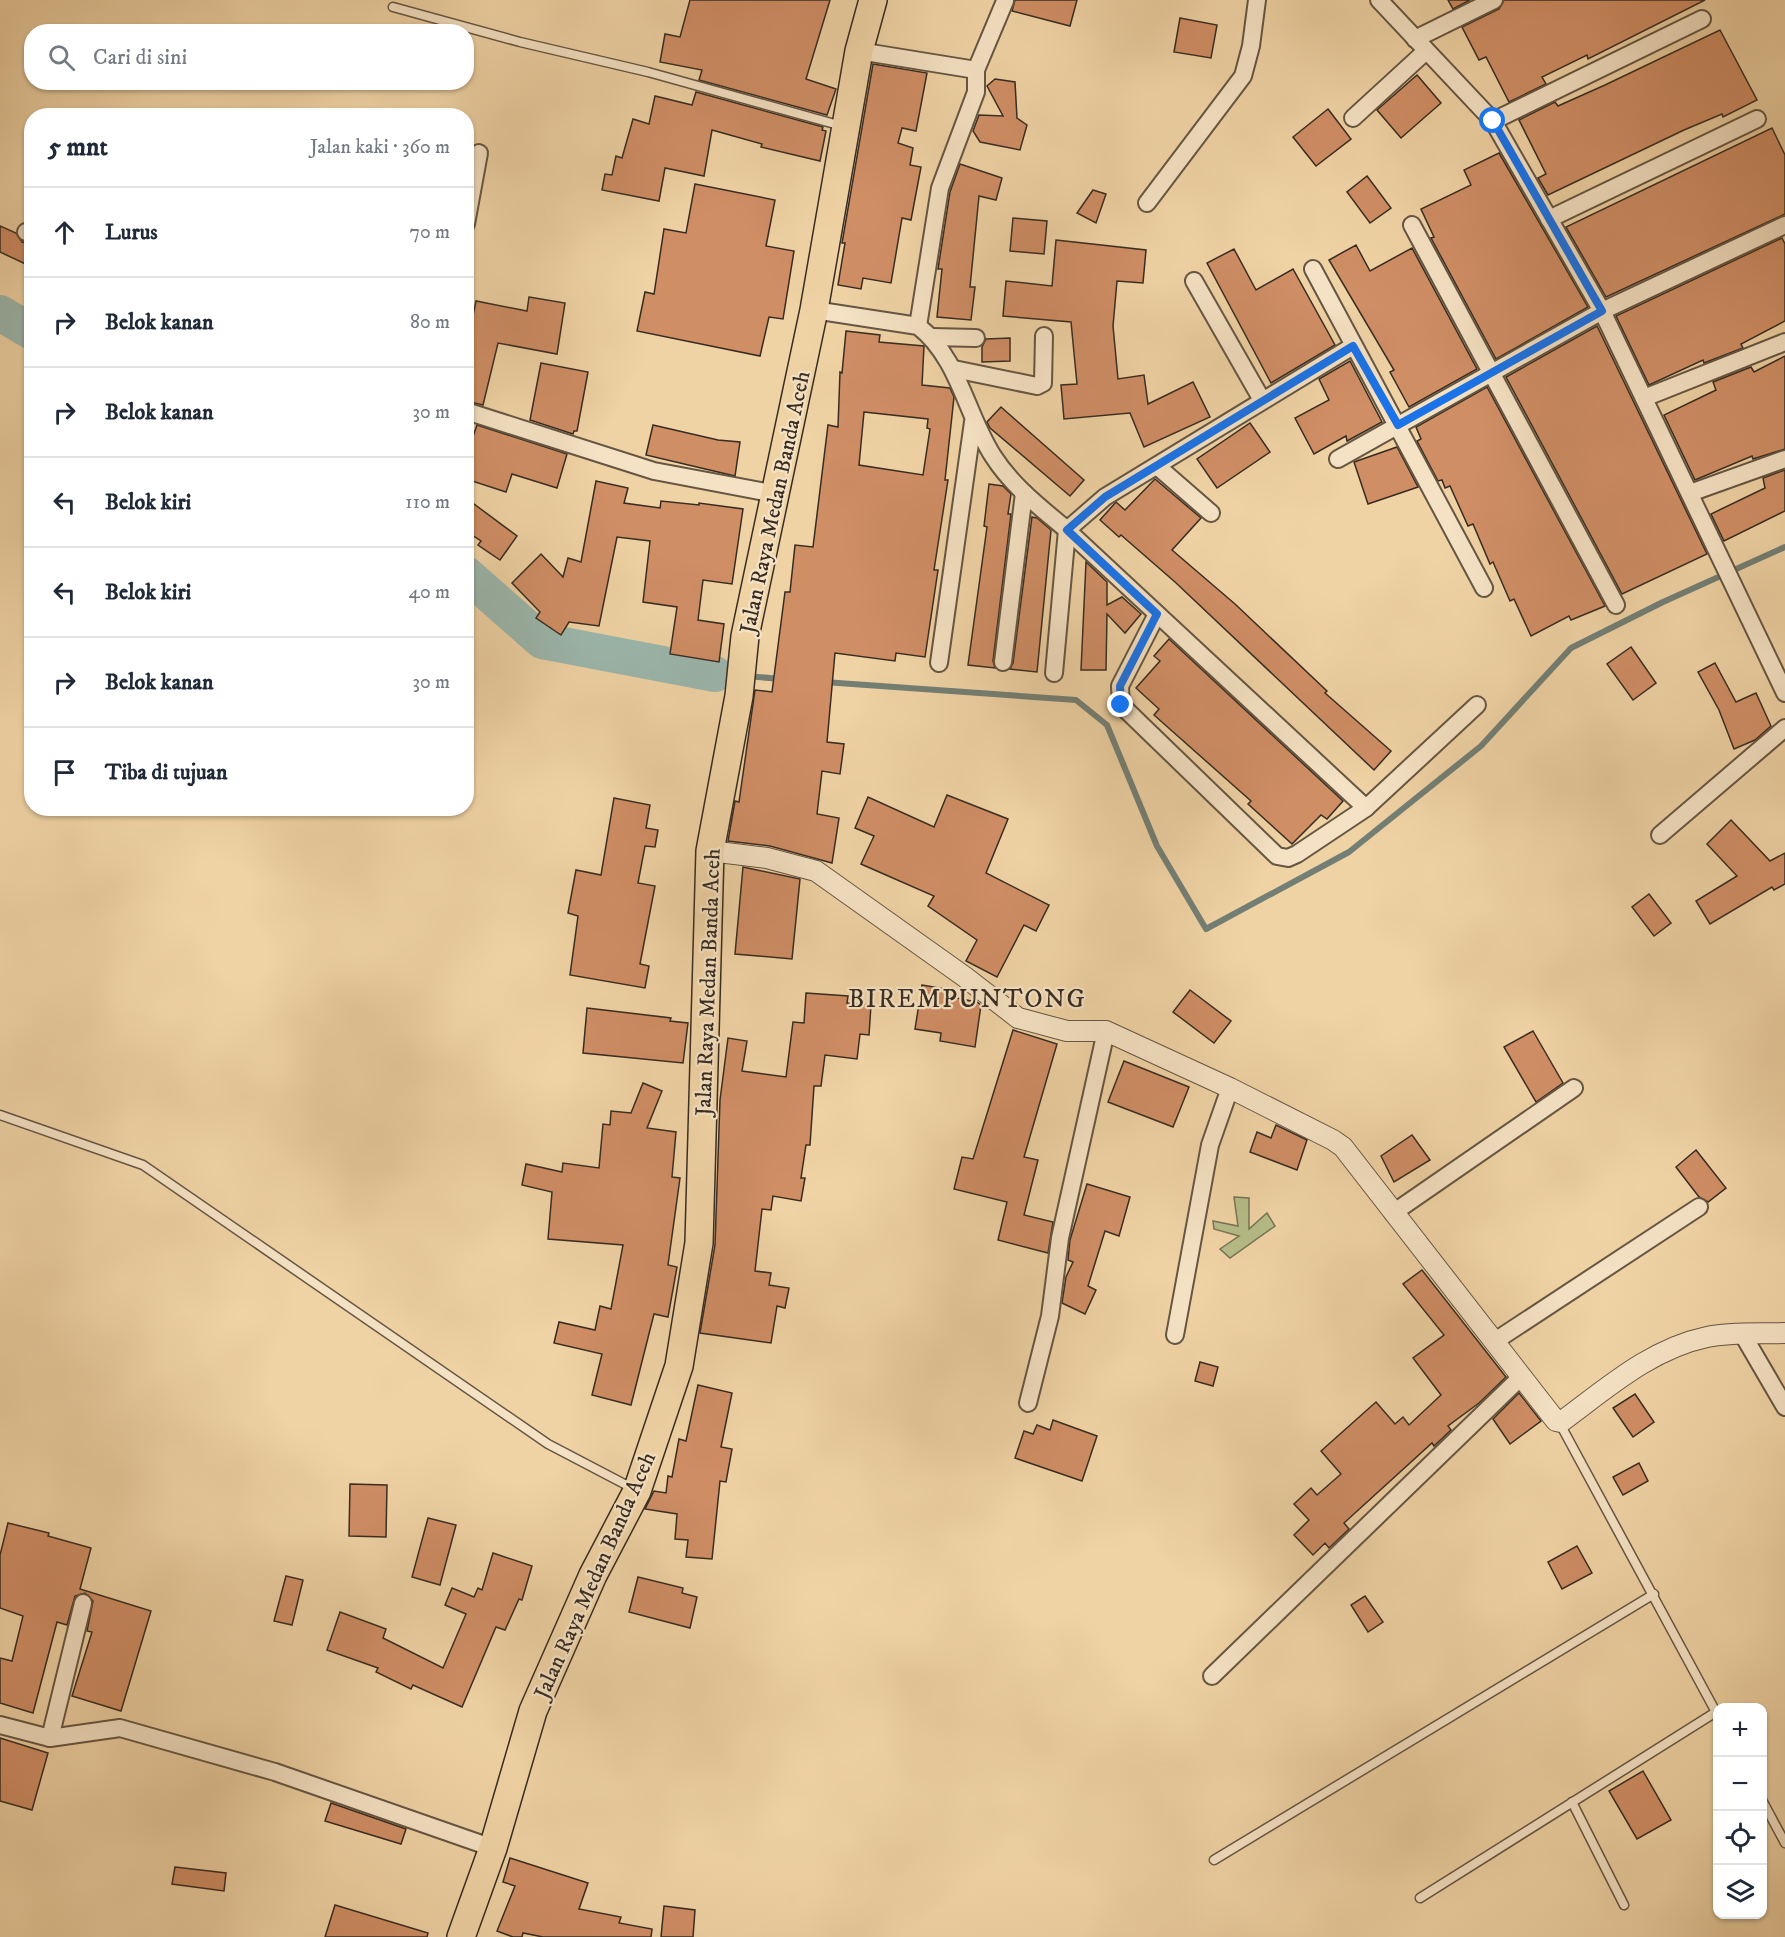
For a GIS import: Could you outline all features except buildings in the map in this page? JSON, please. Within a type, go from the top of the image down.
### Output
[{"type":"highway","name":"Jalan Raya Medan Banda Aceh","points":[[461,1937],[493,1848],[533,1711],[593,1575],[637,1491],[679,1366],[699,1243],[710,851],[739,696],[745,636],[814,310],[860,51],[873,0]]},
{"type":"street","points":[[1147,203],[1243,76],[1251,46],[1257,0]]},
{"type":"street","points":[[1379,0],[1493,121],[1602,311],[1785,693]]},
{"type":"street","points":[[1353,118],[1420,45],[1494,0]]},
{"type":"street","points":[[1005,1],[976,70],[976,92],[940,188],[925,331],[954,369],[973,422],[994,457],[1024,493],[1067,530],[1366,808]]},
{"type":"street","points":[[1493,121],[1702,19]]},
{"type":"street","points":[[860,51],[893,54],[976,70]]},
{"type":"street","points":[[1549,219],[1757,119]]},
{"type":"street","points":[[474,180],[479,153]]},
{"type":"street","points":[[1412,225],[1616,605]]},
{"type":"street","points":[[1338,459],[1602,311],[1785,225]]},
{"type":"street","points":[[1313,269],[1484,588]]},
{"type":"street","points":[[1194,281],[1262,400]]},
{"type":"street","points":[[814,310],[976,338]]},
{"type":"street","points":[[954,369],[1037,386],[1043,383],[1044,336]]},
{"type":"street","points":[[1644,398],[1785,342]]},
{"type":"street","points":[[1054,673],[1067,530],[1105,497],[1353,346]]},
{"type":"street","points":[[474,414],[654,471],[776,494]]},
{"type":"street","points":[[939,663],[973,422]]},
{"type":"street","points":[[1690,493],[1785,459]]},
{"type":"street","points":[[1157,466],[1211,513]]},
{"type":"street","points":[[1003,662],[1024,493]]},
{"type":"street","points":[[1157,614],[1120,686],[1121,705],[1277,856],[1288,858],[1297,854],[1366,808],[1477,705]]},
{"type":"street","points":[[1660,835],[1785,728]]},
{"type":"street","points":[[710,851],[767,858],[816,871],[965,976],[1018,1018],[1067,1031],[1106,1031],[1230,1088],[1343,1147],[1559,1422],[1647,1359],[1674,1346],[1708,1337],[1785,1333]]},
{"type":"street","points":[[1028,1403],[1050,1316],[1060,1238],[1106,1031]]},
{"type":"street","points":[[1175,1335],[1210,1144],[1230,1088]]},
{"type":"street","points":[[1393,1213],[1574,1088]]},
{"type":"street","points":[[1495,1341],[1699,1207]]},
{"type":"street","points":[[1743,1335],[1785,1407]]},
{"type":"street","points":[[1212,1676],[1522,1376]]},
{"type":"street","points":[[50,1738],[83,1603]]},
{"type":"street","points":[[0,1725],[50,1738],[120,1728],[275,1772],[493,1848]]},
{"type":"lane","points":[[393,7],[455,24]]},
{"type":"lane","points":[[474,29],[648,72],[848,128]]},
{"type":"lane","points":[[0,1115],[143,1165],[548,1444],[637,1491]]},
{"type":"lane","points":[[1559,1422],[1713,1705]]},
{"type":"lane","points":[[1214,1860],[1654,1594]]},
{"type":"lane","points":[[1420,1898],[1713,1715]]},
{"type":"lane","points":[[1572,1802],[1624,1905]]},
{"type":"lane","points":[[1767,1809],[1785,1843]]},
{"type":"green space","points":[[1234,1197],[1249,1198],[1249,1229],[1267,1213],[1275,1226],[1230,1258],[1220,1249],[1239,1236],[1214,1229],[1213,1221],[1238,1226]]},
{"type":"waterway","points":[[0,313],[24,327]]},
{"type":"waterway","points":[[824,682],[1076,700],[1107,725],[1157,846],[1206,929],[1349,852],[1481,746],[1571,648],[1663,602],[1785,547]]},
{"type":"waterway","points":[[474,581],[542,641],[715,674]]},
{"type":"waterway","points":[[715,674],[733,675]]},
{"type":"waterway","points":[[746,676],[781,679]]},
{"type":"district","name":"BIREMPUNTONG","points":[[967,998]]},
{"type":"route","points":[[1121,705],[1120,686],[1157,614],[1067,530],[1105,497],[1353,346],[1398,425],[1602,311],[1493,121]]}]
